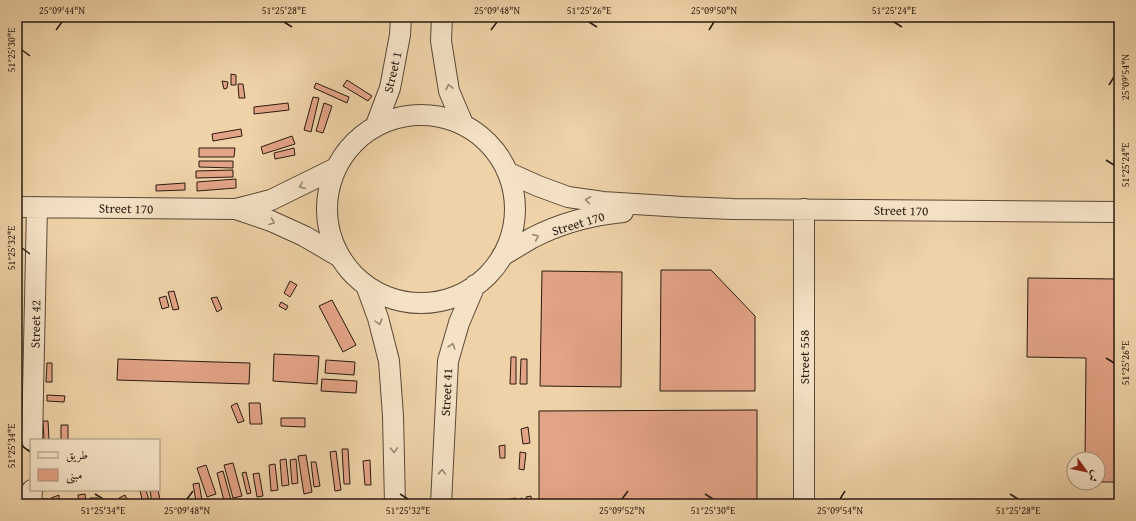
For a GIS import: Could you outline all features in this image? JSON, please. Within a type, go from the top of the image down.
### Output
[{"type":"street","name":"Street 1","points":[[376,125],[390,88],[400,35],[400,17]]},
{"type":"street","points":[[442,17],[441,42],[449,91],[463,124]]},
{"type":"street","points":[[405,115],[434,115],[463,124],[490,144],[509,173],[515,201],[513,229],[502,256],[490,272],[475,285],[454,297],[432,302],[408,302],[386,296],[366,285],[352,273],[340,258],[329,229],[327,198],[336,168],[353,143],[376,125],[405,115]]},
{"type":"street","name":"Street 170","points":[[17,207],[236,209],[271,200],[336,168]]},
{"type":"street","name":"Street 170","points":[[509,173],[568,197],[603,202],[683,207],[804,210],[1119,212]]},
{"type":"street","name":"Street 42","points":[[32,439],[37,207]]},
{"type":"street","name":"Street 170","points":[[502,256],[532,238],[564,225],[604,214],[683,207]]},
{"type":"street","name":"Street 170","points":[[236,209],[271,221],[304,236],[340,258]]},
{"type":"street","name":"Street 558","points":[[804,210],[804,504]]},
{"type":"street","points":[[366,285],[378,318],[389,361],[393,416],[395,504]]},
{"type":"street","name":"Street 41","points":[[441,504],[448,361],[459,323],[475,285]]},
{"type":"street","points":[[31,504],[32,491]]},
{"type":"building","points":[[231,74],[236,75],[236,85],[231,85]]},
{"type":"building","points":[[347,80],[372,96],[368,101],[343,86]]},
{"type":"building","points":[[222,81],[228,82],[227,88],[224,89]]},
{"type":"building","points":[[316,83],[349,97],[347,103],[314,88]]},
{"type":"building","points":[[238,84],[243,84],[245,98],[239,98]]},
{"type":"building","points":[[313,97],[319,98],[311,132],[304,130]]},
{"type":"building","points":[[288,103],[289,110],[254,114],[254,107]]},
{"type":"building","points":[[324,103],[332,106],[323,133],[316,131]]},
{"type":"building","points":[[241,129],[242,136],[213,141],[212,134]]},
{"type":"building","points":[[292,136],[295,144],[263,154],[261,147]]},
{"type":"building","points":[[199,148],[235,148],[234,157],[199,157]]},
{"type":"building","points":[[294,148],[295,155],[275,159],[274,153]]},
{"type":"building","points":[[199,161],[233,161],[233,168],[199,167]]},
{"type":"building","points":[[233,170],[233,177],[196,178],[196,171]]},
{"type":"building","points":[[236,179],[236,188],[197,191],[197,182]]},
{"type":"building","points":[[185,183],[185,190],[156,191],[156,185]]},
{"type":"building","points":[[661,270],[711,270],[755,316],[755,391],[660,391]]},
{"type":"building","points":[[542,271],[622,272],[621,387],[540,386]]},
{"type":"building","points":[[1028,278],[1119,279],[1119,482],[1106,482],[1106,451],[1085,451],[1086,358],[1027,357]]},
{"type":"building","points":[[290,281],[297,285],[290,297],[284,293]]},
{"type":"building","points":[[174,291],[179,309],[173,310],[168,292]]},
{"type":"building","points":[[166,296],[169,307],[162,309],[159,298]]},
{"type":"building","points":[[217,297],[222,309],[217,312],[211,298]]},
{"type":"building","points":[[332,300],[356,345],[343,352],[319,306]]},
{"type":"building","points":[[281,302],[288,306],[286,310],[279,306]]},
{"type":"building","points":[[274,354],[319,356],[317,384],[273,381]]},
{"type":"building","points":[[511,357],[516,357],[516,384],[510,384]]},
{"type":"building","points":[[118,359],[250,363],[249,384],[117,380]]},
{"type":"building","points":[[521,359],[527,359],[527,384],[520,384]]},
{"type":"building","points":[[326,360],[355,362],[354,375],[325,373]]},
{"type":"building","points":[[47,363],[52,363],[52,382],[46,382]]},
{"type":"building","points":[[322,379],[357,381],[356,393],[321,391]]},
{"type":"building","points":[[47,395],[65,396],[64,402],[47,401]]},
{"type":"building","points":[[237,403],[244,421],[238,423],[231,406]]},
{"type":"building","points":[[249,403],[260,403],[262,424],[250,424]]},
{"type":"building","points":[[757,410],[757,504],[539,504],[539,411]]},
{"type":"building","points":[[281,418],[305,418],[305,427],[281,426]]},
{"type":"building","points":[[43,421],[48,421],[49,439],[44,439]]},
{"type":"building","points":[[61,425],[68,425],[68,439],[61,439]]},
{"type":"building","points":[[528,427],[530,443],[523,444],[521,429]]},
{"type":"building","points":[[505,445],[505,458],[500,458],[499,446]]},
{"type":"building","points":[[342,449],[348,449],[350,484],[344,484]]},
{"type":"building","points":[[336,451],[341,490],[335,491],[330,452]]},
{"type":"building","points":[[520,452],[526,453],[524,470],[519,469]]},
{"type":"building","points":[[306,455],[312,492],[304,494],[298,456]]},
{"type":"building","points":[[286,459],[289,485],[282,486],[280,460]]},
{"type":"building","points":[[296,459],[298,483],[292,484],[290,460]]},
{"type":"building","points":[[370,460],[371,485],[365,485],[363,461]]},
{"type":"building","points":[[311,462],[316,462],[320,486],[314,487]]},
{"type":"building","points":[[233,463],[242,496],[233,498],[224,465]]},
{"type":"building","points":[[275,464],[278,490],[271,491],[269,465]]},
{"type":"building","points":[[206,465],[216,494],[207,497],[197,468]]},
{"type":"building","points":[[223,471],[231,500],[224,501],[217,473]]},
{"type":"building","points":[[246,472],[251,493],[247,494],[242,473]]},
{"type":"building","points":[[259,473],[263,496],[257,497],[253,474]]},
{"type":"building","points":[[199,483],[202,500],[196,501],[193,484]]},
{"type":"building","points":[[140,491],[146,491],[150,504],[143,504]]},
{"type":"building","points":[[150,491],[158,491],[161,504],[152,504]]},
{"type":"building","points":[[85,494],[86,504],[79,504],[78,495]]},
{"type":"building","points":[[59,495],[59,504],[51,504],[51,498]]},
{"type":"building","points":[[125,495],[129,504],[122,504],[119,498]]},
{"type":"building","points":[[531,496],[532,504],[527,504],[526,497]]},
{"type":"building","points":[[90,498],[98,498],[98,504],[90,504]]},
{"type":"building","points":[[516,498],[516,504],[511,504],[510,499]]},
{"type":"building","points":[[522,498],[523,504],[518,504],[518,500]]},
{"type":"building","points":[[41,499],[47,499],[47,504],[41,504]]}]
